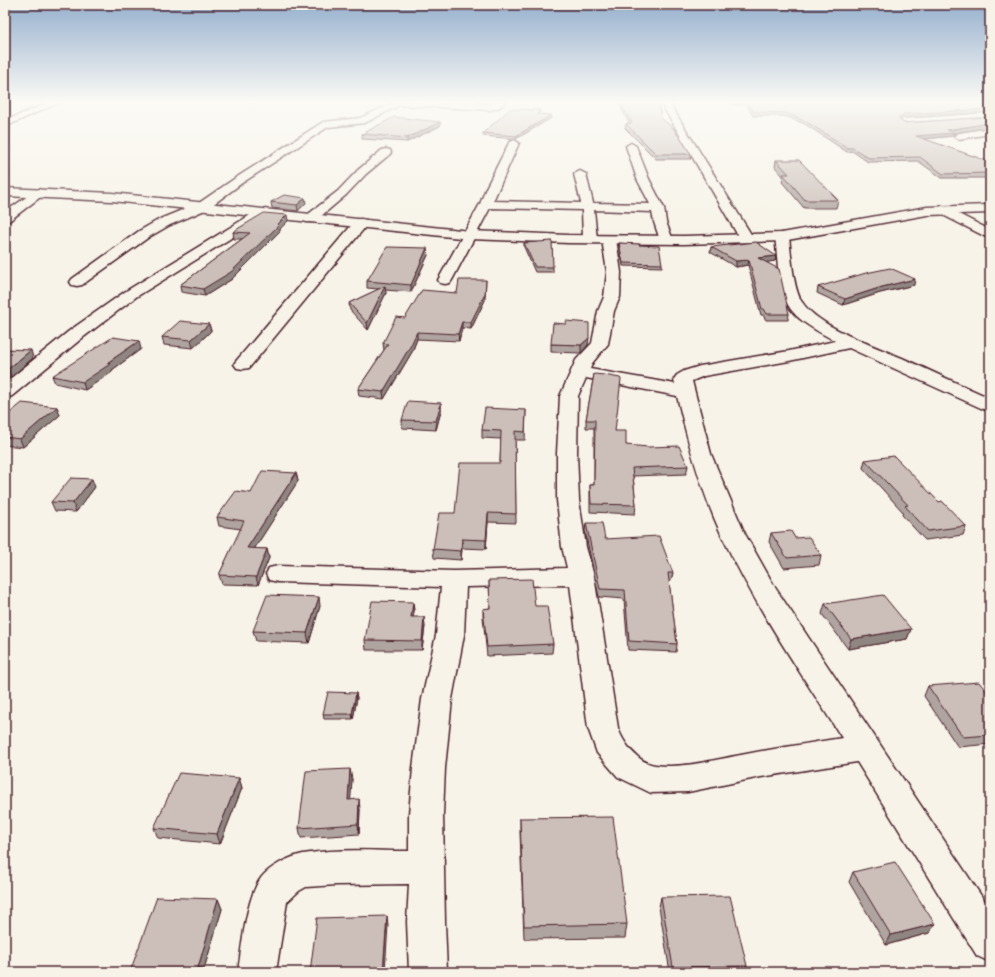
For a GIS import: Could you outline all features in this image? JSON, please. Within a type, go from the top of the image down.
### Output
[{"type":"street","points":[[77,282],[154,228],[164,222],[203,206],[291,147]]},
{"type":"street","points":[[445,280],[486,204],[512,147]]},
{"type":"street","points":[[631,147],[642,179],[653,196],[658,208],[660,222],[666,240]]},
{"type":"street","points":[[691,147],[746,239]]},
{"type":"street","points":[[310,219],[342,193],[362,172],[386,152]]},
{"type":"street","points":[[580,174],[586,190],[590,221],[600,239],[614,272],[612,297],[606,311],[600,344],[585,360],[569,396],[567,453],[568,500],[574,547],[581,576],[603,728],[608,744],[629,768],[651,779],[688,778],[761,764],[864,748]]},
{"type":"street","points":[[5,192],[118,197],[310,219],[470,235],[530,238],[666,240],[782,238],[907,214],[943,210],[990,209]]},
{"type":"street","points":[[5,218],[39,193]]},
{"type":"street","points":[[486,204],[658,208]]},
{"type":"street","points":[[943,210],[990,235]]},
{"type":"street","points":[[5,392],[75,335],[132,294],[262,213]]},
{"type":"street","points":[[243,364],[361,223]]},
{"type":"street","points":[[782,238],[787,275],[794,302],[809,318],[851,342],[990,405]]},
{"type":"street","points":[[851,342],[789,356],[700,371],[683,379],[685,392],[701,454],[733,534],[764,591],[990,943]]},
{"type":"street","points":[[579,374],[604,376],[685,392]]},
{"type":"street","points":[[278,574],[454,579],[581,576]]},
{"type":"street","points":[[428,972],[426,922],[428,866],[426,814],[429,768],[437,700],[450,635],[454,579]]},
{"type":"street","points":[[257,972],[269,901],[274,890],[286,879],[302,871],[337,868],[428,866]]},
{"type":"building","points":[[649,147],[686,147],[691,154],[656,154]]},
{"type":"building","points":[[846,147],[946,147],[990,162],[990,173],[943,174],[920,157],[869,158],[853,148]]},
{"type":"building","points":[[776,160],[799,160],[838,200],[805,200],[783,174],[789,174]]},
{"type":"building","points":[[284,195],[305,198],[297,205],[271,202]]},
{"type":"building","points":[[264,213],[287,215],[278,224],[279,225],[231,272],[203,289],[180,285],[250,233],[233,232]]},
{"type":"building","points":[[552,241],[553,267],[535,267],[524,243]]},
{"type":"building","points":[[756,242],[776,256],[758,258],[779,269],[789,314],[767,314],[764,309],[762,309],[749,260],[736,261],[711,247]]},
{"type":"building","points":[[619,243],[659,246],[662,264],[623,263]]},
{"type":"building","points":[[387,247],[427,248],[411,285],[367,281]]},
{"type":"building","points":[[890,268],[915,279],[882,287],[845,299],[818,287],[866,273]]},
{"type":"building","points":[[459,280],[486,280],[485,294],[471,322],[462,322],[458,334],[417,332],[383,392],[358,389],[388,344],[383,343],[396,317],[405,318],[422,290],[457,293]]},
{"type":"building","points":[[385,286],[367,323],[349,303]]},
{"type":"building","points":[[180,321],[209,324],[191,340],[162,337]]},
{"type":"building","points":[[566,321],[589,323],[589,338],[581,345],[551,344],[553,323],[566,324]]},
{"type":"building","points":[[113,337],[139,341],[107,363],[110,364],[83,382],[52,376]]},
{"type":"building","points":[[5,349],[31,350],[8,369],[5,369]]},
{"type":"building","points":[[594,374],[621,379],[615,431],[626,431],[626,445],[648,447],[679,446],[688,466],[632,468],[636,505],[591,504],[590,485],[594,485],[595,420],[586,420]]},
{"type":"building","points":[[408,401],[441,403],[436,421],[402,420]]},
{"type":"building","points":[[22,403],[57,407],[20,439],[5,437],[5,417]]},
{"type":"building","points":[[485,408],[526,410],[525,432],[515,431],[516,514],[488,513],[486,540],[462,539],[461,551],[433,549],[439,513],[455,513],[460,463],[500,463],[501,431],[482,430]]},
{"type":"building","points":[[894,456],[939,502],[942,501],[966,526],[928,531],[905,506],[908,505],[865,460]]},
{"type":"building","points":[[262,471],[296,473],[247,548],[267,549],[256,577],[219,575],[244,521],[217,517],[236,491],[251,493]]},
{"type":"building","points":[[71,478],[92,479],[73,503],[51,502]]},
{"type":"building","points":[[586,523],[602,523],[605,539],[659,536],[673,573],[668,573],[677,644],[629,641],[625,590],[600,589]]},
{"type":"building","points":[[791,531],[795,538],[809,537],[821,555],[787,558],[771,533]]},
{"type":"building","points":[[532,579],[535,606],[547,606],[553,644],[487,647],[483,609],[490,608],[489,580]]},
{"type":"building","points":[[267,595],[319,597],[307,633],[253,631]]},
{"type":"building","points":[[883,595],[911,629],[851,639],[825,604]]},
{"type":"building","points":[[372,601],[413,602],[411,617],[424,617],[422,641],[365,640]]},
{"type":"building","points":[[979,682],[990,696],[990,735],[963,737],[928,686]]},
{"type":"building","points":[[328,692],[356,693],[352,714],[323,714]]},
{"type":"building","points":[[350,769],[348,800],[359,799],[358,824],[299,828],[306,771]]},
{"type":"building","points":[[179,773],[239,778],[217,834],[154,828]]},
{"type":"building","points":[[613,817],[627,924],[524,926],[520,818]]},
{"type":"building","points":[[895,862],[935,924],[891,935],[853,872]]},
{"type":"building","points":[[730,896],[747,966],[673,967],[661,897]]},
{"type":"building","points":[[157,897],[218,899],[197,971],[131,969]]},
{"type":"building","points":[[387,916],[383,972],[310,972],[317,918]]}]
